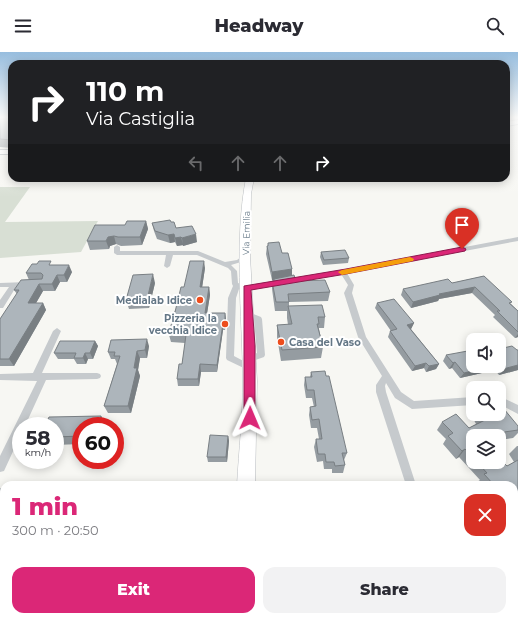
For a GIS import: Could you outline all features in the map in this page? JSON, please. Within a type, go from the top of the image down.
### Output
[{"type":"main road","name":"Via Emilia","points":[[246,481],[250,364],[248,315],[242,286],[245,256],[247,194],[249,182]]},
{"type":"street","points":[[242,286],[268,285],[518,239]]},
{"type":"street","points":[[117,248],[117,253],[198,253],[226,264],[240,262],[245,256]]},
{"type":"street","points":[[167,266],[170,253]]},
{"type":"street","name":"Via Emilia","points":[[226,264],[233,269],[234,282],[242,286],[232,298],[230,358],[250,364]]},
{"type":"street","points":[[343,272],[351,284],[348,294],[362,337],[398,395],[404,401],[412,405],[466,401]]},
{"type":"street","points":[[0,285],[35,284]]},
{"type":"street","points":[[0,306],[14,285]]},
{"type":"street","points":[[0,467],[39,378],[57,331]]},
{"type":"street","points":[[0,377],[39,378],[97,376]]},
{"type":"street","points":[[386,377],[380,385],[381,392],[410,481]]},
{"type":"street","points":[[506,402],[511,404],[518,410]]},
{"type":"shaded area","points":[[0,187],[30,187],[5,222],[98,221],[81,252],[0,258]]},
{"type":"building","points":[[170,220],[171,222],[174,222],[176,228],[192,226],[196,234],[182,238],[175,238],[174,234],[168,235],[155,231],[152,223]]},
{"type":"building","points":[[127,221],[146,221],[140,237],[114,236],[108,237],[106,241],[87,241],[95,225],[125,225]]},
{"type":"building","points":[[279,242],[282,253],[288,253],[292,269],[272,272],[267,246],[268,243]]},
{"type":"building","points":[[345,250],[349,258],[324,260],[321,252]]},
{"type":"building","points":[[39,261],[51,261],[49,265],[69,265],[64,275],[57,275],[52,284],[39,284],[28,303],[43,303],[9,359],[0,359],[0,319],[19,290],[14,290],[21,280],[42,279],[43,275],[41,273],[26,273],[32,264],[37,264]]},
{"type":"building","points":[[190,261],[204,261],[200,287],[209,287],[205,313],[225,313],[225,323],[223,323],[217,365],[200,364],[198,379],[177,379],[179,364],[182,364],[186,335],[169,335],[181,287],[184,287]]},
{"type":"building","points":[[153,274],[147,300],[126,300],[133,275]]},
{"type":"building","points":[[294,275],[296,281],[325,280],[330,292],[288,294],[289,302],[276,302],[272,281],[274,281],[274,279]]},
{"type":"building","points":[[484,276],[512,302],[509,303],[518,311],[518,332],[497,311],[500,311],[475,287],[439,294],[440,295],[413,302],[403,289],[448,279],[452,283]]},
{"type":"building","points":[[394,299],[414,323],[407,325],[439,364],[429,366],[426,363],[415,366],[390,331],[397,329],[377,303]]},
{"type":"building","points":[[322,305],[325,317],[318,317],[319,324],[317,324],[323,347],[282,350],[277,325],[292,324],[288,306]]},
{"type":"building","points":[[147,339],[145,350],[137,351],[134,368],[137,368],[128,406],[104,406],[120,356],[114,356],[115,352],[108,352],[111,340]]},
{"type":"building","points":[[60,341],[95,341],[90,353],[85,353],[83,358],[74,358],[76,353],[54,353]]},
{"type":"building","points":[[512,346],[518,350],[518,365],[506,368],[506,347]]},
{"type":"building","points":[[466,351],[466,372],[464,373],[455,362],[453,363],[446,355]]},
{"type":"building","points":[[325,371],[326,376],[329,376],[347,453],[342,453],[345,465],[335,466],[334,462],[326,462],[325,454],[318,454],[316,439],[322,439],[319,419],[312,420],[310,407],[316,406],[314,390],[307,390],[305,377],[312,377],[311,372]]},
{"type":"building","points":[[506,411],[518,426],[518,430],[506,432],[506,429],[466,429],[466,450],[465,449],[462,451],[448,436],[453,433],[442,422],[456,414],[469,428],[483,421],[506,421]]},
{"type":"building","points":[[101,416],[72,417],[72,436],[64,437],[64,417],[49,417]]},
{"type":"building","points":[[210,435],[228,436],[226,457],[207,457]]},
{"type":"building","points":[[518,460],[518,481],[490,481],[484,474],[487,473],[483,469],[506,469],[506,465],[507,466]]},
{"type":"slow traffic","points":[[342,272],[410,259]]},
{"type":"place","name":"Medialab Idice","points":[[200,300]]},
{"type":"place","name":"Pizzeria la vecchia Idice","points":[[225,324]]},
{"type":"place","name":"Casa del Vaso","points":[[281,342]]},
{"type":"route","points":[[250,418],[250,346],[247,288],[346,272],[462,249]]}]
